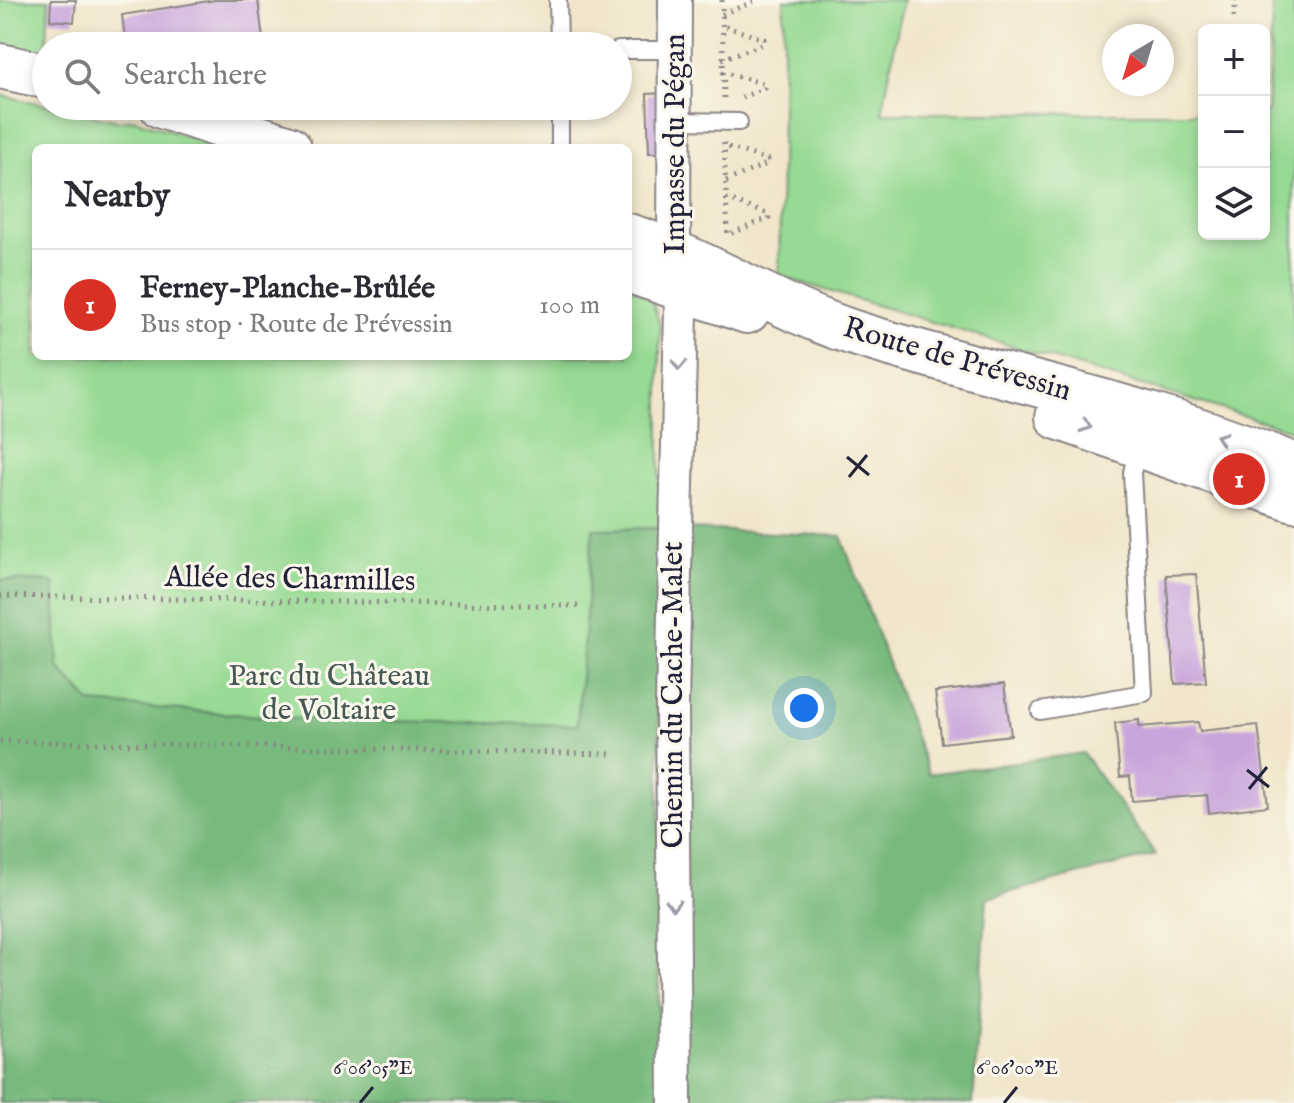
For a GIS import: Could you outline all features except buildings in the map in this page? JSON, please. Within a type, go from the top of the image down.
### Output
[{"type":"main road","points":[[0,66],[32,73]]},
{"type":"main road","points":[[204,120],[277,144]]},
{"type":"main road","name":"Route de Prévessin","points":[[632,239],[676,269],[1144,429],[1294,466]]},
{"type":"main road","name":"Route de Prévessin","points":[[632,270],[676,269]]},
{"type":"main road","name":"Route de Prévessin","points":[[1144,429],[1294,499]]},
{"type":"street","name":"Impasse du Pégan","points":[[675,0],[676,269]]},
{"type":"street","name":"Chemin du Cache-Malet","points":[[675,1103],[672,704],[676,269]]},
{"type":"lane","points":[[558,0],[559,32]]},
{"type":"lane","points":[[632,50],[675,50]]},
{"type":"lane","points":[[560,120],[560,144]]},
{"type":"lane","points":[[677,121],[739,122]]},
{"type":"lane","points":[[1040,711],[1144,693],[1132,473],[1144,429]]},
{"type":"path","points":[[722,14],[758,0]]},
{"type":"path","points":[[1234,17],[1236,0]]},
{"type":"path","points":[[722,59],[764,44],[764,39],[723,26]]},
{"type":"path","points":[[722,72],[765,84],[765,88],[724,104]]},
{"type":"path","points":[[724,146],[768,160],[767,164],[726,181]]},
{"type":"path","points":[[726,199],[769,214],[769,218],[728,235]]},
{"type":"path","name":"Allée des Charmilles","points":[[0,596],[579,606]]},
{"type":"path","points":[[0,741],[612,754]]},
{"type":"green space","points":[[0,0],[49,0],[47,32],[32,32],[32,58],[0,51]]},
{"type":"green space","points":[[784,0],[903,0],[882,113],[1198,113],[1198,240],[1270,240],[1273,0],[1294,0],[1294,431],[779,276]]},
{"type":"green space","name":"Parc du Château de Voltaire","points":[[0,95],[32,102],[32,120],[137,120],[210,144],[32,144],[32,360],[632,360],[632,288],[651,297],[660,325],[659,1103],[0,1103]]},
{"type":"green space","points":[[660,528],[658,1103],[0,1103],[0,580],[54,582],[58,667],[91,703],[299,719],[577,725],[593,529]]},
{"type":"green space","points":[[687,529],[841,536],[929,774],[1083,753],[1156,855],[987,898],[973,1103],[684,1103]]},
{"type":"place","name":"Ferney-Planche-Brûlée","points":[[1239,479]]}]
